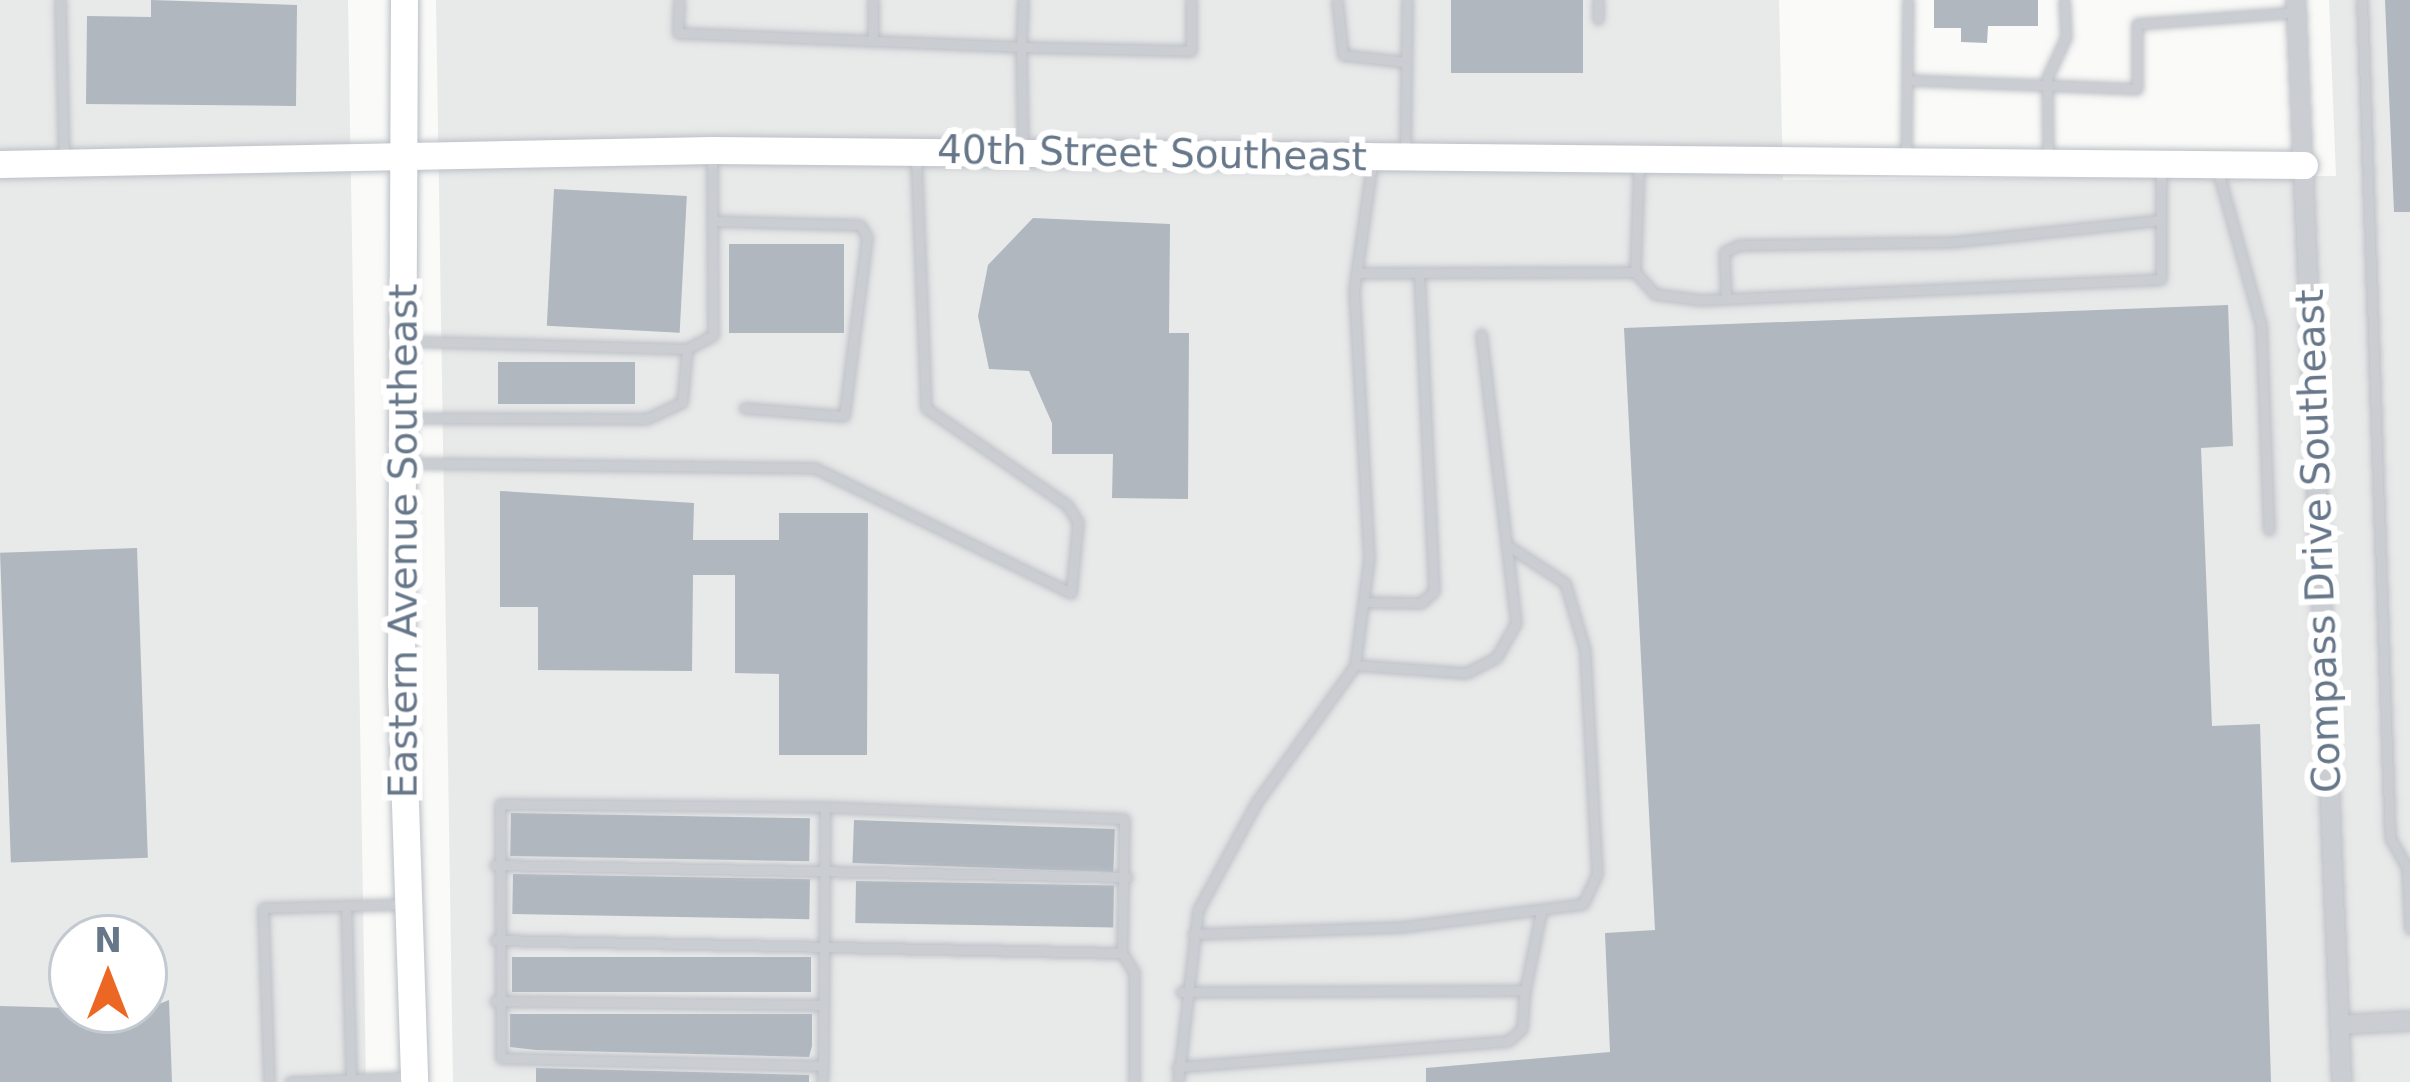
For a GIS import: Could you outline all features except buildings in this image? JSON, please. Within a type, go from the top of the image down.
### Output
[{"type":"street","name":"Eastern Avenue Southeast","points":[[404,0],[402,418],[414,1080]]},
{"type":"street","name":"Compass Drive Southeast","points":[[2296,6],[2342,1082]]},
{"type":"street","name":"40th Street Southeast","points":[[0,164],[401,160],[712,150],[2304,164]]},
{"type":"street","points":[[2339,1025],[2410,1022]]},
{"type":"lane","points":[[60,0],[64,166]]},
{"type":"lane","points":[[679,0],[678,34],[1191,51],[1191,0]]},
{"type":"lane","points":[[873,0],[873,38]]},
{"type":"lane","points":[[1023,153],[1024,0]]},
{"type":"lane","points":[[1337,0],[1343,55],[1406,62]]},
{"type":"lane","points":[[1405,158],[1407,0]]},
{"type":"lane","points":[[1598,0],[1598,19]]},
{"type":"lane","points":[[1906,160],[1908,0]]},
{"type":"lane","points":[[2048,162],[2047,78],[2066,38],[2064,0]]},
{"type":"lane","points":[[2362,0],[2390,838],[2408,867],[2410,929]]},
{"type":"lane","points":[[1907,80],[2047,78],[2104,93],[2137,88],[2137,24],[2296,6]]},
{"type":"lane","points":[[402,341],[687,349],[713,335],[712,150]]},
{"type":"lane","points":[[403,463],[814,468],[1071,593],[1078,522],[1066,505],[926,408],[916,152]]},
{"type":"lane","points":[[1178,1082],[1181,992],[1193,934],[1256,803],[1355,665],[1364,602],[1356,273],[1373,156]]},
{"type":"lane","points":[[1639,159],[1636,272],[1655,294],[1726,299],[2161,278],[2161,163]]},
{"type":"lane","points":[[2216,163],[2261,326],[2269,530]]},
{"type":"lane","points":[[1726,299],[1724,252],[1739,245],[1952,242],[2161,220]]},
{"type":"lane","points":[[712,221],[860,225],[868,237],[844,416],[744,408]]},
{"type":"lane","points":[[1356,273],[1636,272]]},
{"type":"lane","points":[[1364,602],[1420,603],[1434,591],[1419,273]]},
{"type":"lane","points":[[1355,665],[1466,673],[1496,658],[1516,622],[1481,334]]},
{"type":"lane","points":[[402,418],[646,419],[682,402],[687,349]]},
{"type":"lane","points":[[1193,934],[1541,912],[1583,904],[1597,874],[1585,650],[1565,584],[1507,545]]},
{"type":"lane","points":[[823,1066],[512,1066],[496,1045],[494,817],[509,799],[1113,814],[1124,819],[1127,877],[1122,953],[1134,972],[1134,1082]]},
{"type":"lane","points":[[822,1082],[825,807]]},
{"type":"lane","points":[[495,865],[1127,877]]},
{"type":"lane","points":[[269,1082],[263,908],[408,904]]},
{"type":"lane","points":[[346,907],[351,1080]]},
{"type":"lane","points":[[1177,1067],[1508,1041],[1522,1029],[1541,912]]},
{"type":"lane","points":[[495,940],[1122,953]]},
{"type":"lane","points":[[1181,992],[1526,990]]},
{"type":"lane","points":[[495,1001],[823,1005]]},
{"type":"lane","points":[[290,1082],[414,1080]]},
{"type":"shaded area","points":[[0,0],[348,0],[366,1082],[0,1082]]},
{"type":"shaded area","points":[[436,0],[1779,0],[1783,180],[2336,176],[2329,0],[2410,0],[2410,1082],[453,1082]]}]
